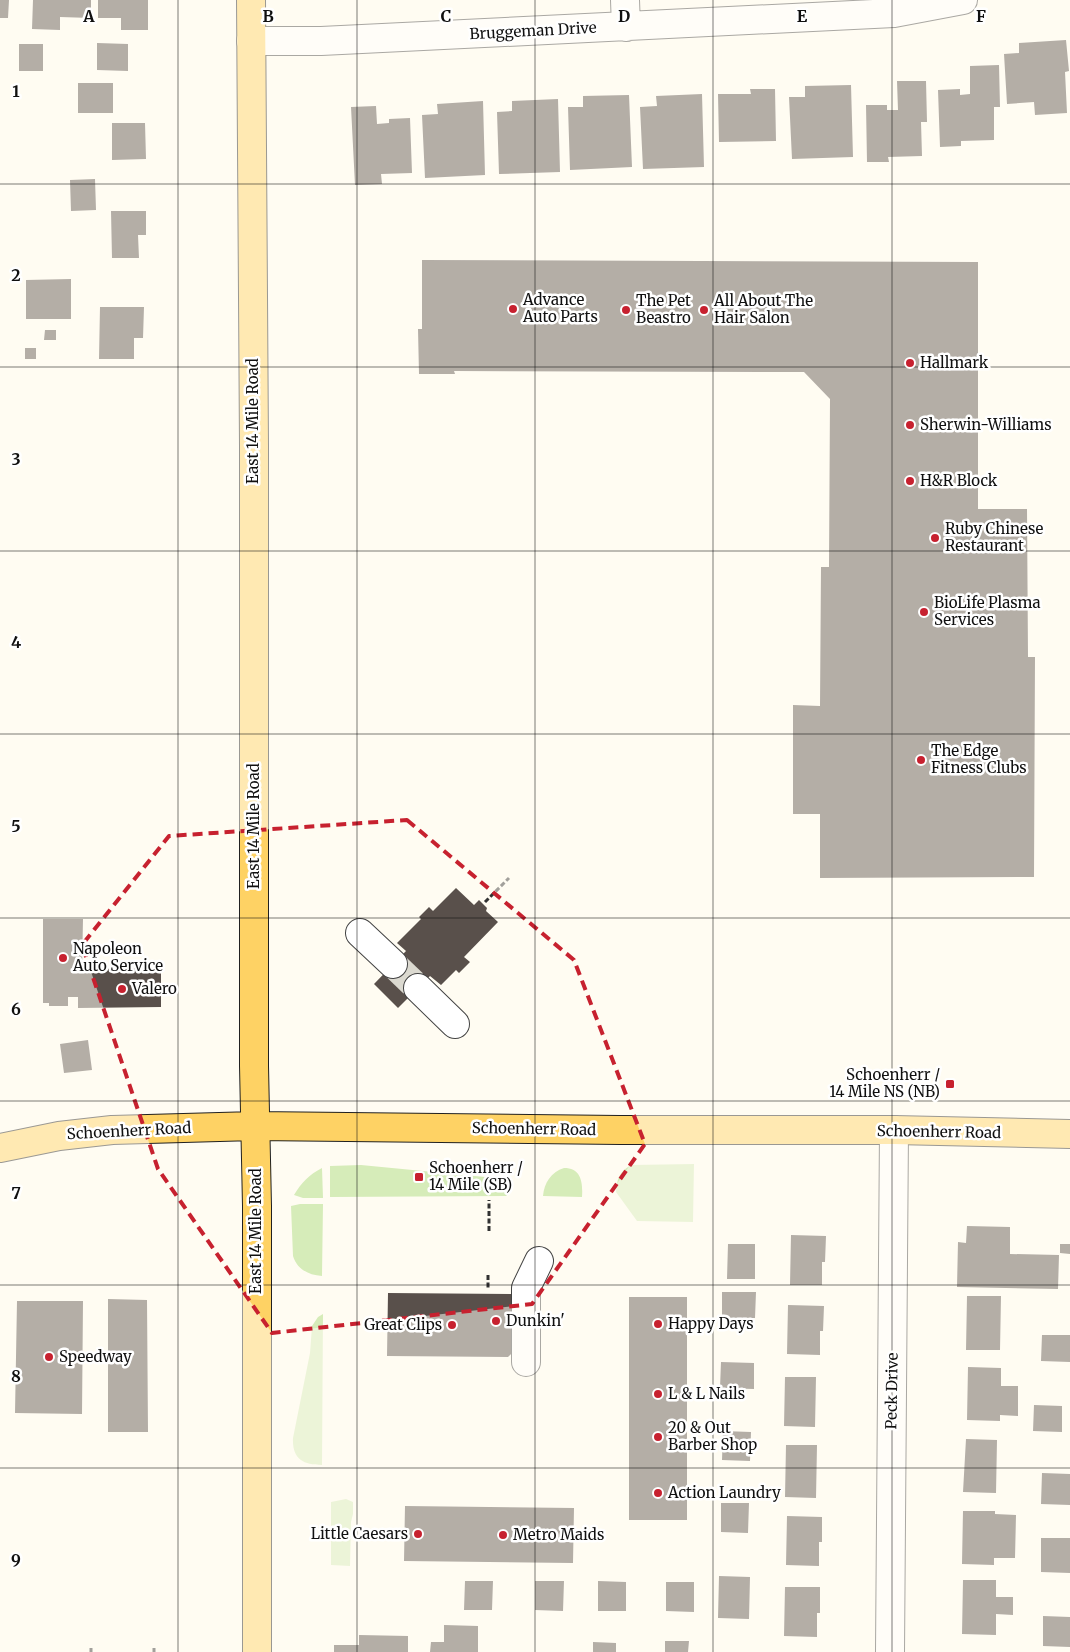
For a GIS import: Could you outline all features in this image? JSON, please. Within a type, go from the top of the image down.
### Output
[{"type":"main road","name":"East 14 Mile Road","points":[[251,0],[255,1126],[257,1206],[257,1652]]},
{"type":"main road","name":"Schoenherr Road","points":[[0,1148],[59,1136],[112,1130],[255,1126],[620,1130],[894,1130],[1070,1134]]},
{"type":"street","points":[[625,0],[626,27]]},
{"type":"street","name":"Bruggeman Drive","points":[[251,41],[321,41],[894,13],[963,0]]},
{"type":"street","points":[[360,933],[393,964]]},
{"type":"street","points":[[418,988],[455,1024]]},
{"type":"street","name":"Peck Drive","points":[[890,1652],[894,1130]]},
{"type":"street","points":[[526,1362],[526,1288],[539,1261]]},
{"type":"path","points":[[484,902],[509,878]]},
{"type":"path","points":[[489,1200],[489,1231]]},
{"type":"path","points":[[488,1276],[488,1288]]},
{"type":"highlighted area","points":[[407,820],[574,960],[645,1144],[532,1304],[272,1333],[158,1169],[82,945],[169,836]]},
{"type":"green space","points":[[694,1164],[693,1222],[637,1221],[616,1192],[619,1176],[631,1165]]},
{"type":"green space","points":[[361,1165],[495,1178],[504,1185],[507,1196],[330,1197],[330,1166]]},
{"type":"green space","points":[[322,1168],[323,1198],[303,1198],[294,1195],[306,1179]]},
{"type":"green space","points":[[564,1168],[574,1170],[580,1177],[582,1197],[543,1196],[549,1179],[555,1172]]},
{"type":"green space","points":[[323,1204],[322,1276],[312,1274],[300,1268],[293,1256],[291,1206]]},
{"type":"green space","points":[[323,1314],[322,1465],[309,1464],[300,1459],[294,1451],[293,1438],[310,1353],[312,1326],[318,1317]]},
{"type":"green space","points":[[346,1499],[353,1502],[350,1566],[331,1565],[331,1502]]},
{"type":"building","points":[[0,0],[9,0],[8,18],[0,18]]},
{"type":"building","points":[[33,0],[91,0],[91,18],[60,17],[60,30],[32,29]]},
{"type":"building","points":[[98,0],[148,0],[148,30],[121,30],[121,18],[98,18]]},
{"type":"building","points":[[1066,40],[1069,71],[1065,72],[1067,113],[1035,115],[1034,102],[1007,104],[1004,54],[1019,53],[1019,43]]},
{"type":"building","points":[[97,43],[128,44],[128,71],[97,70]]},
{"type":"building","points":[[19,44],[43,44],[43,71],[19,71]]},
{"type":"building","points":[[999,65],[1000,107],[994,107],[994,140],[961,141],[961,146],[940,147],[938,90],[960,89],[960,95],[970,94],[970,66]]},
{"type":"building","points":[[897,81],[926,81],[927,122],[921,122],[922,156],[888,157],[889,162],[867,162],[866,105],[887,105],[887,110],[898,110]]},
{"type":"building","points":[[78,83],[113,83],[113,113],[78,113]]},
{"type":"building","points":[[851,85],[853,157],[792,159],[789,97],[805,97],[805,86]]},
{"type":"building","points":[[750,89],[775,89],[776,141],[719,142],[718,94],[751,94]]},
{"type":"building","points":[[702,94],[704,167],[643,169],[640,107],[657,106],[656,96]]},
{"type":"building","points":[[629,95],[632,167],[570,170],[568,107],[583,107],[583,96]]},
{"type":"building","points":[[558,99],[560,172],[499,174],[497,112],[512,111],[512,101]]},
{"type":"building","points":[[483,101],[485,175],[425,178],[422,115],[438,114],[437,104]]},
{"type":"building","points":[[376,106],[377,124],[389,123],[389,119],[410,118],[412,173],[381,174],[382,184],[355,185],[351,107]]},
{"type":"building","points":[[112,123],[145,123],[146,159],[112,160]]},
{"type":"building","points":[[95,179],[96,210],[71,211],[70,180]]},
{"type":"building","points":[[111,211],[146,211],[146,235],[138,235],[139,258],[112,258]]},
{"type":"building","points":[[422,260],[978,262],[978,509],[1027,509],[1028,657],[1035,657],[1034,877],[820,878],[820,814],[793,814],[793,705],[820,706],[821,567],[829,567],[830,399],[804,372],[454,371],[455,374],[419,374],[418,329],[422,329]]},
{"type":"building","points":[[71,279],[71,319],[26,319],[26,280]]},
{"type":"building","points":[[100,307],[144,307],[143,338],[134,338],[134,359],[99,359]]},
{"type":"building","points":[[45,330],[56,330],[56,340],[44,340]]},
{"type":"building","points":[[25,348],[36,348],[36,359],[25,359]]},
{"type":"building","points":[[456,888],[474,905],[479,900],[487,908],[486,911],[498,922],[464,957],[470,962],[459,973],[456,970],[441,985],[430,976],[398,1008],[374,984],[406,951],[397,943],[421,919],[419,917],[429,907],[433,911]]},
{"type":"building","points":[[43,919],[83,919],[82,969],[161,968],[161,1007],[78,1008],[78,997],[68,997],[68,1006],[49,1006],[49,1003],[43,1003]]},
{"type":"building","points":[[88,1040],[92,1070],[64,1073],[60,1044]]},
{"type":"building","points":[[967,1226],[1010,1227],[1010,1254],[1059,1255],[1058,1289],[957,1287],[958,1242],[966,1243]]},
{"type":"building","points":[[791,1235],[826,1236],[825,1262],[822,1262],[822,1285],[790,1285]]},
{"type":"building","points":[[728,1244],[755,1244],[755,1279],[727,1279]]},
{"type":"building","points":[[1060,1244],[1070,1244],[1070,1254],[1060,1253]]},
{"type":"building","points":[[722,1292],[756,1292],[755,1318],[722,1318]]},
{"type":"building","points":[[388,1293],[519,1294],[518,1347],[508,1357],[387,1356]]},
{"type":"building","points":[[967,1296],[1001,1296],[1000,1350],[966,1350]]},
{"type":"building","points":[[629,1297],[687,1297],[687,1520],[629,1520]]},
{"type":"building","points":[[108,1299],[147,1300],[148,1432],[108,1432]]},
{"type":"building","name":"Speedway","points":[[17,1301],[83,1301],[82,1414],[15,1413]]},
{"type":"building","points":[[788,1305],[824,1306],[823,1331],[820,1331],[820,1355],[787,1354]]},
{"type":"building","points":[[1042,1335],[1070,1335],[1070,1362],[1041,1361]]},
{"type":"building","points":[[721,1362],[754,1363],[754,1389],[720,1388]]},
{"type":"building","points":[[968,1367],[1001,1368],[1001,1386],[1018,1386],[1018,1416],[1000,1415],[1000,1421],[967,1420]]},
{"type":"building","points":[[785,1377],[816,1377],[815,1427],[784,1426]]},
{"type":"building","points":[[1034,1405],[1062,1406],[1062,1432],[1033,1431]]},
{"type":"building","points":[[723,1431],[751,1432],[750,1461],[722,1460]]},
{"type":"building","points":[[966,1439],[997,1440],[996,1493],[963,1492]]},
{"type":"building","points":[[786,1445],[817,1445],[816,1498],[785,1497]]},
{"type":"building","points":[[1042,1473],[1070,1474],[1070,1505],[1041,1504]]},
{"type":"building","points":[[721,1503],[749,1503],[748,1533],[721,1532]]},
{"type":"building","points":[[405,1506],[574,1508],[573,1563],[404,1561]]},
{"type":"building","points":[[963,1511],[995,1511],[995,1514],[1016,1515],[1015,1558],[994,1558],[994,1565],[962,1564]]},
{"type":"building","points":[[787,1516],[822,1517],[822,1542],[819,1542],[819,1566],[786,1565]]},
{"type":"building","points":[[1041,1538],[1070,1538],[1070,1573],[1041,1572]]},
{"type":"building","points":[[719,1576],[750,1577],[749,1619],[718,1618]]},
{"type":"building","points":[[963,1580],[996,1580],[996,1597],[1013,1597],[1013,1615],[996,1614],[996,1635],[962,1634]]},
{"type":"building","points":[[465,1581],[493,1581],[492,1610],[464,1610]]},
{"type":"building","points":[[535,1581],[564,1581],[563,1611],[535,1610]]},
{"type":"building","points":[[598,1581],[626,1582],[626,1611],[598,1611]]},
{"type":"building","points":[[666,1582],[694,1582],[694,1612],[666,1611]]},
{"type":"building","points":[[785,1587],[820,1587],[820,1613],[817,1613],[817,1637],[784,1636]]},
{"type":"building","points":[[1043,1616],[1070,1617],[1070,1647],[1043,1646]]},
{"type":"building","points":[[444,1625],[478,1626],[478,1652],[430,1652],[431,1642],[444,1642]]},
{"type":"building","points":[[359,1635],[408,1636],[408,1652],[334,1652],[334,1645],[359,1645]]},
{"type":"building","points":[[665,1641],[689,1641],[688,1652],[665,1652]]},
{"type":"building","points":[[593,1642],[616,1643],[616,1652],[593,1652]]},
{"type":"tunnel","points":[[393,964],[418,988]]},
{"type":"place","name":"Advance Auto Parts","points":[[513,309]]},
{"type":"place","name":"The Pet Beastro","points":[[626,310]]},
{"type":"place","name":"All About The Hair Salon","points":[[704,310]]},
{"type":"place","name":"Hallmark","points":[[910,363]]},
{"type":"place","name":"Sherwin-Williams","points":[[910,425]]},
{"type":"place","name":"H&R Block","points":[[910,481]]},
{"type":"place","name":"Ruby Chinese Restaurant","points":[[935,538]]},
{"type":"place","name":"BioLife Plasma Services","points":[[924,612]]},
{"type":"place","name":"The Edge Fitness Clubs","points":[[921,760]]},
{"type":"place","name":"Napoleon Auto Service","points":[[63,958]]},
{"type":"place","name":"Valero","points":[[122,989]]},
{"type":"place","name":"Schoenherr / 14 Mile NS (NB)","points":[[950,1084]]},
{"type":"place","name":"Schoenherr / 14 Mile (SB)","points":[[419,1177]]},
{"type":"place","name":"Dunkin'","points":[[496,1321]]},
{"type":"place","name":"Happy Days","points":[[658,1324]]},
{"type":"place","name":"Great Clips","points":[[452,1325]]},
{"type":"place","name":"Speedway","points":[[49,1357]]},
{"type":"place","name":"L & L Nails","points":[[658,1394]]},
{"type":"place","name":"20 & Out Barber Shop","points":[[658,1437]]},
{"type":"place","name":"Action Laundry","points":[[658,1493]]},
{"type":"place","name":"Little Caesars","points":[[418,1534]]},
{"type":"place","name":"Metro Maids","points":[[503,1535]]}]
